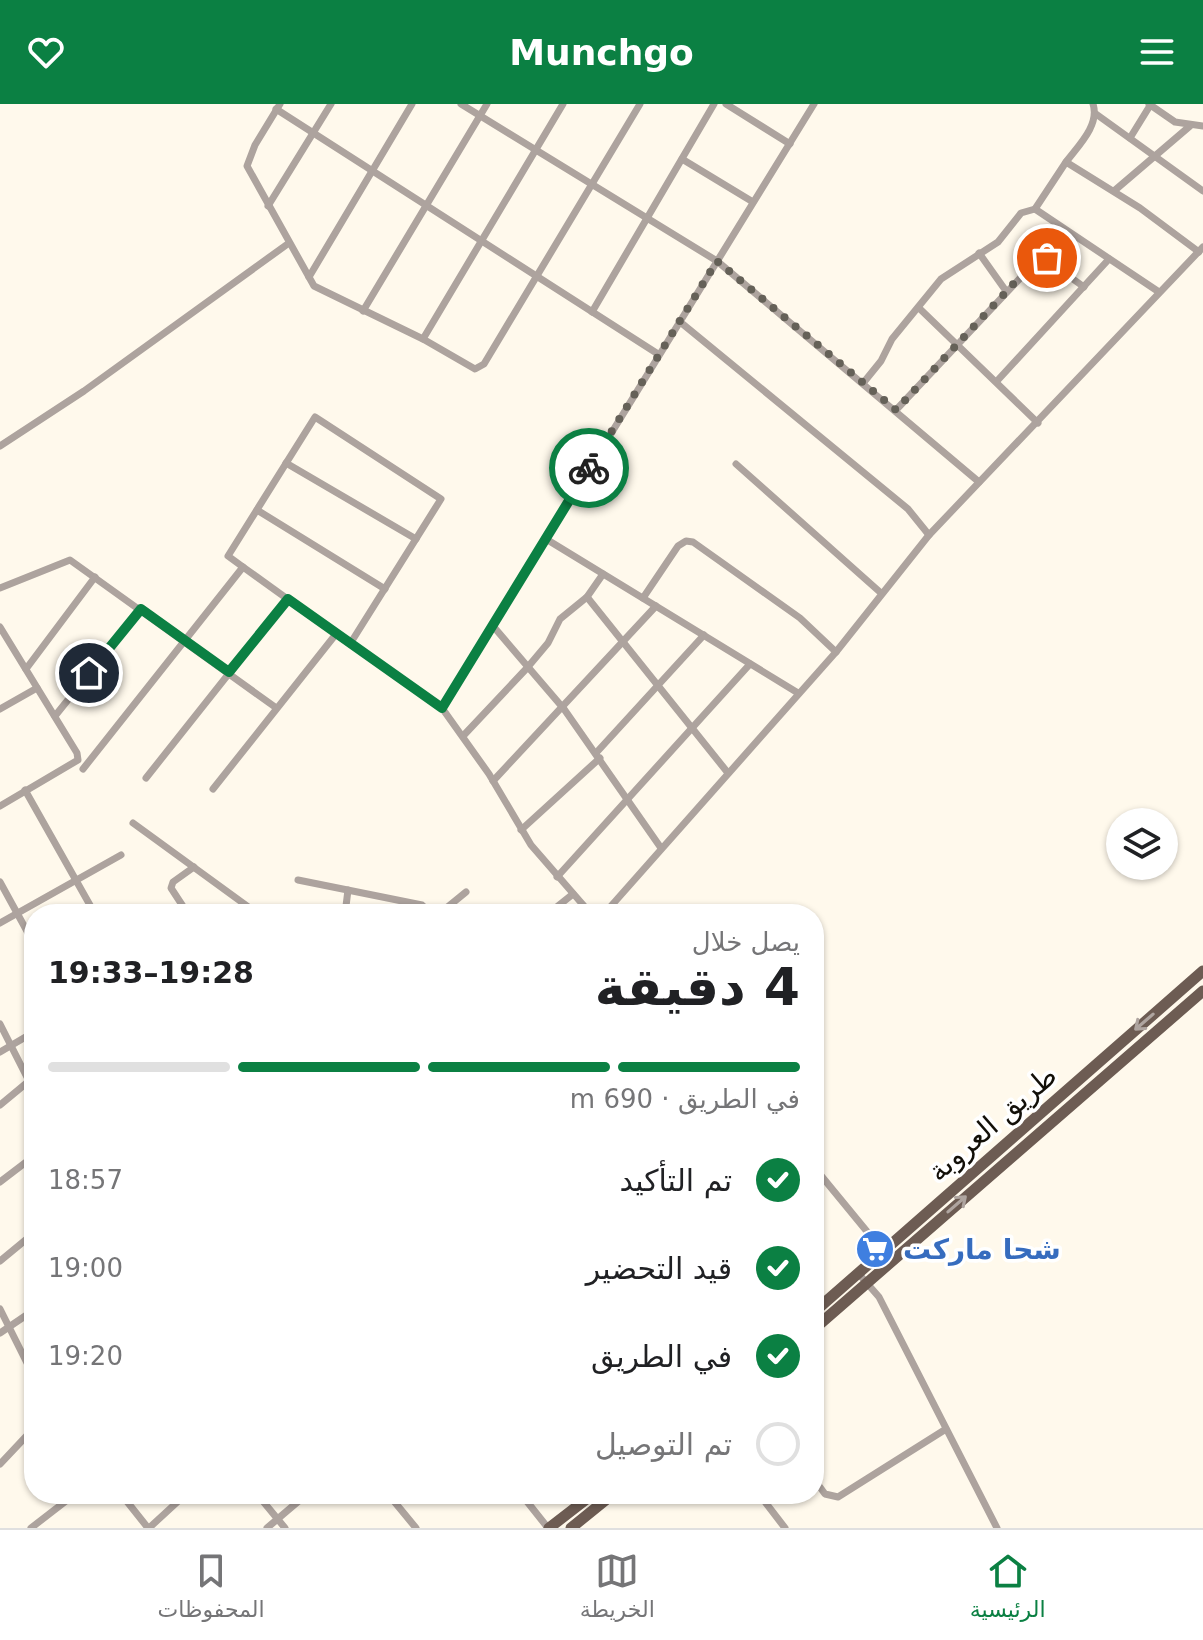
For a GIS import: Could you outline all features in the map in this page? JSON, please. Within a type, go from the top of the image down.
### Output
[{"type":"main road","name":"طريق العروبة","points":[[824,1303],[1203,971]]},
{"type":"main road","points":[[824,1320],[1203,991]]},
{"type":"main road","points":[[549,1528],[580,1504]]},
{"type":"main road","points":[[571,1528],[601,1504]]},
{"type":"street","points":[[268,206],[331,104]]},
{"type":"street","points":[[309,277],[412,104]]},
{"type":"street","points":[[461,104],[648,215],[717,261],[979,482]]},
{"type":"street","points":[[363,311],[487,104]]},
{"type":"street","points":[[423,339],[563,104]]},
{"type":"street","points":[[640,104],[536,276],[480,368],[468,366],[423,339],[318,289],[249,173],[248,160],[278,106],[313,133],[372,170],[427,206],[480,240],[536,276],[592,312],[658,354]]},
{"type":"street","points":[[592,312],[714,104]]},
{"type":"street","points":[[726,104],[790,144]]},
{"type":"street","points":[[442,708],[814,104]]},
{"type":"street","points":[[1093,104],[1096,114],[1203,191]]},
{"type":"street","points":[[1130,138],[1150,104],[1175,122],[1203,126]]},
{"type":"street","points":[[864,382],[884,357],[892,339],[920,309],[945,275],[1001,239],[1021,213],[1035,209],[1096,114]]},
{"type":"street","points":[[1114,191],[1190,126]]},
{"type":"street","points":[[682,159],[753,202]]},
{"type":"street","points":[[613,904],[836,652],[929,535],[1201,249],[1066,162]]},
{"type":"street","points":[[1035,209],[1159,292]]},
{"type":"street","points":[[0,446],[84,391],[289,243]]},
{"type":"street","points":[[979,253],[1006,291]]},
{"type":"street","points":[[896,410],[1042,256],[1084,287]]},
{"type":"street","points":[[997,381],[1109,259]]},
{"type":"street","points":[[920,309],[959,343],[1038,423]]},
{"type":"street","points":[[679,321],[908,509],[929,535]]},
{"type":"street","points":[[350,644],[441,499],[315,417],[228,556],[350,644],[442,708],[464,735],[521,830],[582,904]]},
{"type":"street","points":[[286,463],[416,539]]},
{"type":"street","points":[[736,464],[881,593]]},
{"type":"street","points":[[257,510],[385,589]]},
{"type":"street","points":[[546,539],[798,693]]},
{"type":"street","points":[[643,598],[678,546],[686,541],[693,542],[781,603],[836,652]]},
{"type":"street","points":[[0,588],[70,560],[275,707]]},
{"type":"street","points":[[83,769],[243,567]]},
{"type":"street","points":[[464,735],[527,668],[548,643],[564,615],[587,597],[603,574]]},
{"type":"street","points":[[26,669],[95,577]]},
{"type":"street","points":[[587,597],[728,773]]},
{"type":"street","points":[[146,778],[288,599]]},
{"type":"street","points":[[493,781],[564,709],[656,606]]},
{"type":"street","points":[[55,716],[141,609]]},
{"type":"street","points":[[493,626],[564,709],[661,848]]},
{"type":"street","points":[[0,627],[77,753],[78,760],[0,806]]},
{"type":"street","points":[[213,789],[275,707],[336,634]]},
{"type":"street","points":[[521,830],[598,756],[657,684],[704,635]]},
{"type":"street","points":[[557,877],[750,664]]},
{"type":"street","points":[[0,709],[37,688]]},
{"type":"street","points":[[25,790],[90,904]]},
{"type":"street","points":[[133,823],[244,904]]},
{"type":"street","points":[[34,904],[121,855]]},
{"type":"street","points":[[181,904],[171,888],[173,882],[194,867]]},
{"type":"street","points":[[298,880],[417,904]]},
{"type":"street","points":[[0,882],[24,926]]},
{"type":"street","points":[[346,904],[348,890]]},
{"type":"street","points":[[451,904],[466,892]]},
{"type":"street","points":[[560,904],[573,894]]},
{"type":"street","points":[[0,923],[24,910]]},
{"type":"street","points":[[0,1024],[24,1071]]},
{"type":"street","points":[[0,1052],[24,1038]]},
{"type":"street","points":[[0,1105],[24,1085]]},
{"type":"street","points":[[0,1182],[24,1164]]},
{"type":"street","points":[[824,1179],[883,1251]]},
{"type":"street","points":[[0,1261],[24,1241]]},
{"type":"street","points":[[858,1273],[879,1297],[997,1528]]},
{"type":"street","points":[[0,1309],[24,1356]]},
{"type":"street","points":[[0,1333],[24,1317]]},
{"type":"street","points":[[824,1493],[838,1497],[946,1429]]},
{"type":"street","points":[[0,1464],[24,1439]]},
{"type":"street","points":[[31,1528],[62,1504]]},
{"type":"street","points":[[129,1504],[148,1528],[175,1504]]},
{"type":"street","points":[[265,1504],[285,1528]]},
{"type":"street","points":[[267,1528],[295,1504]]},
{"type":"street","points":[[396,1504],[416,1528]]},
{"type":"street","points":[[529,1504],[549,1528]]},
{"type":"street","points":[[767,1504],[785,1528]]},
{"type":"way so far","points":[[589,468],[717,261],[762,295],[896,410],[1032,264],[1041,256],[1047,258]]},
{"type":"place","name":"شحا ماركت","points":[[875,1249]]},
{"type":"route","points":[[89,673],[141,609],[229,672],[288,599],[442,708],[589,468]]}]
